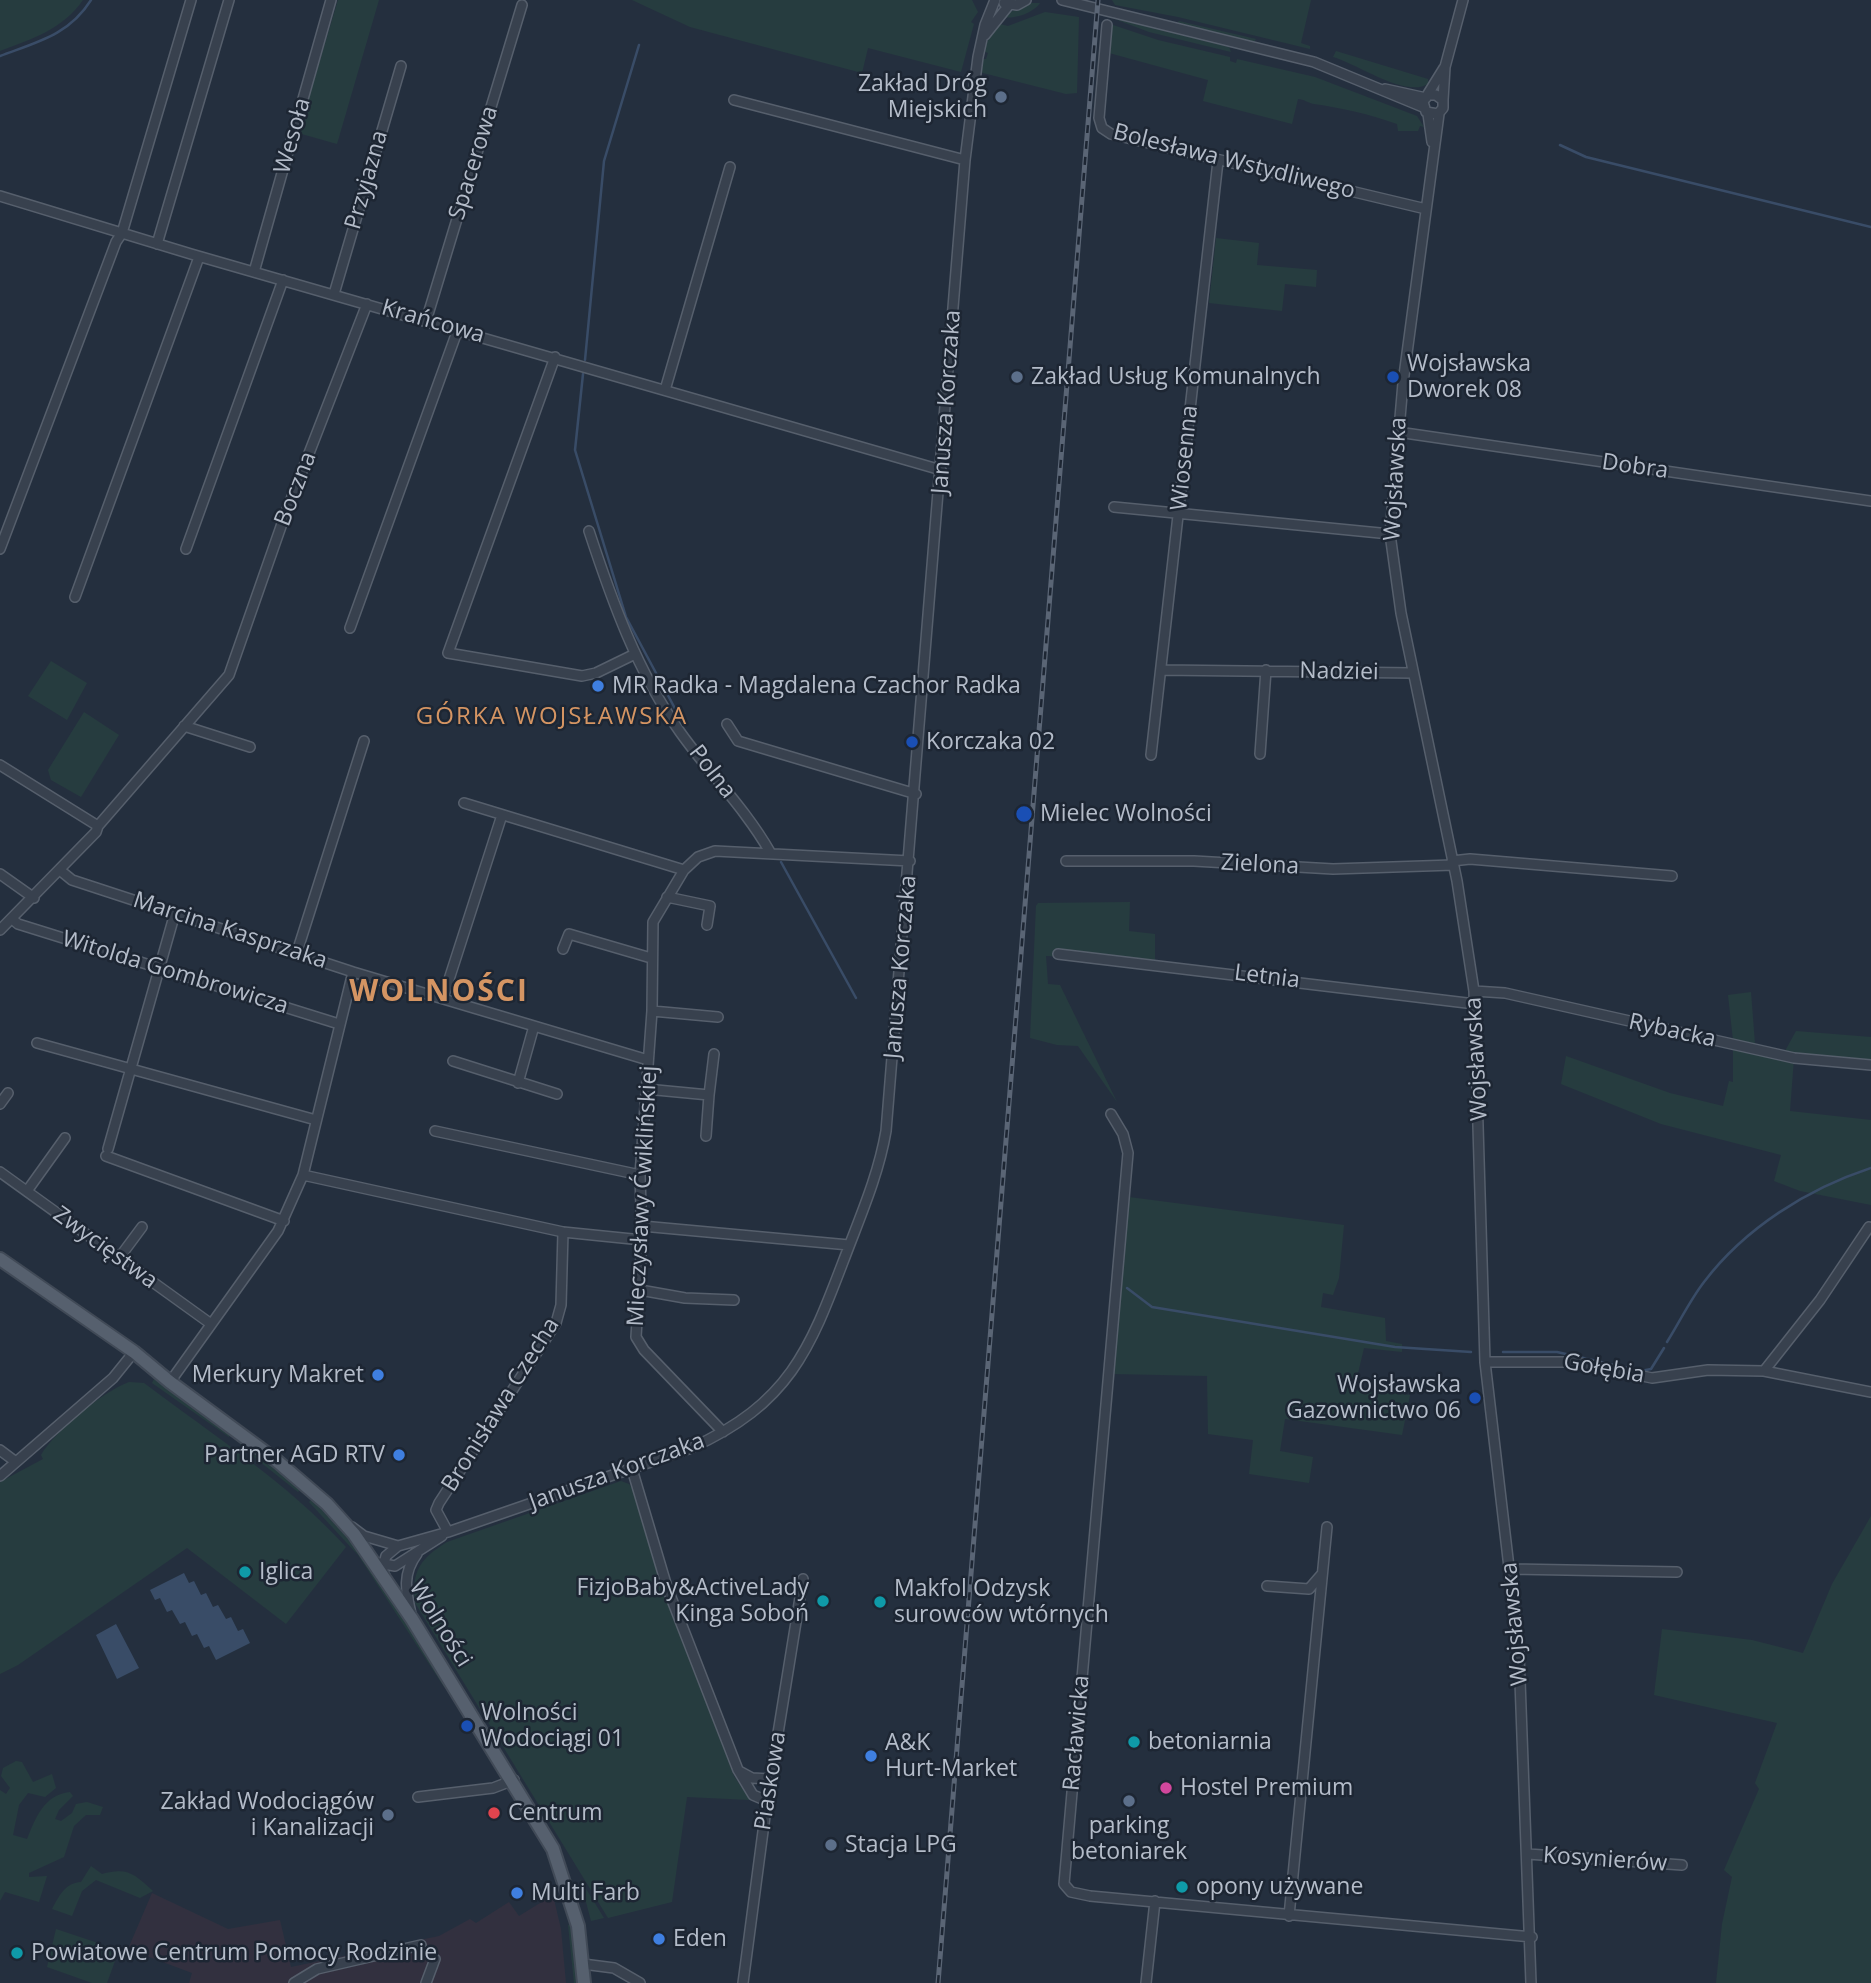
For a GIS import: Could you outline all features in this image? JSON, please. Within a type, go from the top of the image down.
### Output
[{"type":"main road","name":"Wolności","points":[[0,1259],[67,1314],[132,1355],[277,1461],[343,1521],[384,1571],[542,1827],[564,1874],[578,1926],[584,1983]]},
{"type":"street","points":[[0,549],[122,233],[191,0]]},
{"type":"street","points":[[157,244],[229,0]]},
{"type":"street","name":"Wesoła","points":[[254,272],[331,0]]},
{"type":"street","points":[[982,39],[1002,2],[1026,0]]},
{"type":"street","points":[[1062,0],[1314,62],[1376,88],[1429,106],[1444,108],[1446,67],[1463,0]]},
{"type":"street","name":"Janusza Korczaka","points":[[398,1546],[448,1532],[632,1469],[691,1448],[723,1432],[768,1398],[802,1357],[816,1332],[878,1168],[886,1131],[916,794],[965,160],[982,39],[1002,2]]},
{"type":"street","name":"Spacerowa","points":[[426,320],[522,5]]},
{"type":"street","name":"Bolesława Wstydliwego","points":[[1107,25],[1099,118],[1102,128],[1111,134],[1426,209]]},
{"type":"street","name":"Przyjazna","points":[[334,295],[401,66]]},
{"type":"street","points":[[1429,106],[1446,67]]},
{"type":"street","points":[[1429,106],[1438,96],[1443,100]]},
{"type":"street","points":[[734,100],[965,160]]},
{"type":"street","name":"Wojsławska","points":[[1429,106],[1432,144],[1398,432],[1390,534],[1413,673],[1453,863],[1474,992],[1485,1362],[1519,1653],[1532,1937],[1531,1983]]},
{"type":"street","name":"Wiosenna","points":[[1151,755],[1218,161]]},
{"type":"street","points":[[665,390],[730,167]]},
{"type":"street","name":"Krańcowa","points":[[0,196],[199,257],[458,329],[942,470]]},
{"type":"street","points":[[75,597],[199,257]]},
{"type":"street","points":[[186,549],[283,281]]},
{"type":"street","name":"Boczna","points":[[184,726],[229,676],[285,515],[368,304]]},
{"type":"street","points":[[350,628],[458,329]]},
{"type":"street","points":[[555,358],[448,653],[582,676],[596,673],[635,654]]},
{"type":"street","name":"Dobra","points":[[1398,432],[1871,501]]},
{"type":"street","points":[[1114,507],[1390,534]]},
{"type":"street","name":"Polna","points":[[589,531],[618,621],[635,654],[679,730],[755,827],[770,852]]},
{"type":"street","name":"Nadziei","points":[[1161,670],[1413,673]]},
{"type":"street","name":"Nadziei","points":[[1260,754],[1266,670]]},
{"type":"street","points":[[727,724],[738,741],[916,794]]},
{"type":"street","points":[[0,930],[61,871],[184,726],[250,747]]},
{"type":"street","points":[[297,952],[364,741]]},
{"type":"street","points":[[0,765],[99,826]]},
{"type":"street","points":[[464,803],[684,870]]},
{"type":"street","points":[[443,998],[502,816]]},
{"type":"street","name":"Mieczysławy Ćwiklińskiej","points":[[723,1432],[644,1350],[636,1337],[642,1240],[640,1175],[652,1011],[653,922],[684,870],[698,857],[715,850],[910,861]]},
{"type":"street","name":"Zielona","points":[[1066,861],[1194,861],[1333,869],[1453,863],[1470,859],[1672,876]]},
{"type":"street","name":"Marcina Kasprzaka","points":[[61,871],[72,880],[353,972],[648,1060]]},
{"type":"street","points":[[0,874],[34,898]]},
{"type":"street","points":[[667,897],[710,906],[708,925]]},
{"type":"street","points":[[175,913],[107,1153],[284,1221]]},
{"type":"street","name":"Witolda Gombrowicza","points":[[12,919],[18,924],[339,1024]]},
{"type":"street","points":[[563,949],[569,934],[651,958]]},
{"type":"street","name":"Letnia","points":[[1058,954],[1475,1004]]},
{"type":"street","points":[[170,1382],[284,1221],[303,1175],[353,972]]},
{"type":"street","name":"Rybacka","points":[[1474,992],[1505,993],[1794,1058],[1871,1065]]},
{"type":"street","points":[[652,1011],[718,1017]]},
{"type":"street","points":[[518,1083],[534,1026]]},
{"type":"street","points":[[37,1043],[316,1120]]},
{"type":"street","points":[[706,1136],[714,1054]]},
{"type":"street","points":[[453,1061],[557,1094]]},
{"type":"street","points":[[646,1089],[709,1095]]},
{"type":"street","points":[[0,1104],[8,1093]]},
{"type":"street","name":"Racławicka","points":[[1111,1114],[1123,1134],[1128,1153],[1064,1879],[1067,1888],[1075,1894],[1532,1937]]},
{"type":"street","points":[[435,1131],[640,1175]]},
{"type":"street","points":[[27,1191],[65,1138]]},
{"type":"street","name":"Zwycięstwa","points":[[0,1172],[211,1324]]},
{"type":"street","points":[[303,1175],[563,1231],[642,1240]]},
{"type":"street","points":[[642,1226],[849,1245]]},
{"type":"street","points":[[119,1258],[142,1227]]},
{"type":"street","points":[[1764,1371],[1826,1292],[1869,1227]]},
{"type":"street","name":"Bronisława Czecha","points":[[448,1532],[436,1510],[439,1503],[556,1323],[561,1305],[563,1231]]},
{"type":"street","points":[[640,1290],[685,1298],[734,1300]]},
{"type":"street","points":[[0,1476],[113,1378],[132,1355]]},
{"type":"street","name":"Gołębia","points":[[1485,1362],[1575,1362],[1652,1378],[1708,1370],[1764,1371],[1871,1392]]},
{"type":"street","points":[[0,1450],[16,1462]]},
{"type":"street","name":"Piaskowa","points":[[632,1469],[667,1587],[738,1770],[753,1794],[766,1801]]},
{"type":"street","points":[[343,1521],[364,1535],[398,1546]]},
{"type":"street","points":[[1289,1916],[1327,1527]]},
{"type":"street","name":"Janusza Korczaka","points":[[384,1571],[448,1532]]},
{"type":"street","points":[[384,1571],[386,1556],[398,1546]]},
{"type":"street","points":[[412,1619],[405,1585],[411,1562],[420,1550]]},
{"type":"street","points":[[1511,1569],[1678,1572]]},
{"type":"street","points":[[1267,1586],[1275,1584],[1309,1589],[1322,1574]]},
{"type":"street","name":"Piaskowa","points":[[743,1983],[766,1801],[803,1579]]},
{"type":"street","points":[[738,1770],[752,1778],[770,1779]]},
{"type":"street","points":[[418,1797],[493,1788],[514,1780]]},
{"type":"street","name":"Kosynierów","points":[[1528,1854],[1682,1866]]},
{"type":"street","points":[[1146,1983],[1155,1901]]},
{"type":"street","points":[[294,1983],[317,1969],[421,1945]]},
{"type":"street","points":[[426,1983],[435,1959]]},
{"type":"street","points":[[583,1960],[614,1968],[640,1983]]},
{"type":"shaded area","points":[[152,1893],[228,1929],[280,1920],[291,1967],[439,1936],[470,1919],[476,1923],[509,1902],[519,1916],[553,1895],[561,1929],[566,1983],[189,1983],[192,1973],[128,1949]]},
{"type":"green space","points":[[0,0],[83,0],[56,26],[0,51]]},
{"type":"green space","points":[[338,0],[379,0],[337,144],[298,133]]},
{"type":"green space","points":[[632,0],[972,0],[978,12],[971,22],[974,24],[961,72],[868,48],[862,73],[690,27]]},
{"type":"green space","points":[[1112,0],[1311,0],[1301,43],[1310,46],[1310,49],[1178,17],[1115,5]]},
{"type":"green space","points":[[1031,3],[1040,3],[1022,15],[1001,16]]},
{"type":"green space","points":[[1045,12],[1079,17],[1077,93],[1066,94],[979,72],[981,59],[986,59],[988,53],[983,51],[996,23],[1008,26]]},
{"type":"green space","points":[[1112,18],[1229,47],[1231,52],[1149,32]]},
{"type":"green space","points":[[1179,21],[1256,39],[1253,43]]},
{"type":"green space","points":[[1110,24],[1158,40],[1230,57],[1230,61],[1236,63],[1237,59],[1315,77],[1417,116],[1424,127],[1420,126],[1418,131],[1398,131],[1397,124],[1387,120],[1300,99],[1292,124],[1203,101],[1208,80],[1109,53]]},
{"type":"green space","points":[[1336,51],[1428,79],[1428,84],[1407,87],[1394,83],[1333,57]]},
{"type":"green space","points":[[1216,238],[1259,243],[1257,265],[1317,270],[1316,287],[1285,284],[1282,311],[1209,303]]},
{"type":"green space","points":[[51,661],[87,683],[67,720],[28,696]]},
{"type":"green space","points":[[84,712],[119,735],[81,797],[51,780],[48,770]]},
{"type":"green space","points":[[1130,902],[1129,931],[1155,934],[1155,960],[1046,956],[1048,984],[1060,985],[1117,1102],[1078,1046],[1057,1045],[1030,1038],[1036,906],[1038,903]]},
{"type":"green space","points":[[1751,992],[1755,1044],[1785,1051],[1796,1031],[1871,1037],[1871,1065],[1794,1058],[1790,1111],[1871,1120],[1871,1205],[1800,1191],[1774,1181],[1781,1155],[1661,1124],[1561,1084],[1566,1056],[1670,1093],[1723,1106],[1729,1081],[1733,1082],[1733,1040],[1728,995]]},
{"type":"green space","points":[[1129,1197],[1344,1225],[1339,1278],[1333,1295],[1323,1293],[1321,1307],[1385,1318],[1386,1341],[1402,1344],[1402,1352],[1364,1348],[1354,1390],[1363,1392],[1365,1388],[1410,1395],[1402,1435],[1285,1419],[1280,1451],[1313,1457],[1309,1483],[1249,1474],[1253,1440],[1208,1434],[1207,1376],[1113,1374]]},
{"type":"green space","points":[[154,1379],[230,1435],[229,1437],[152,1383]]},
{"type":"green space","points":[[129,1382],[144,1383],[249,1460],[299,1501],[346,1547],[286,1624],[187,1548],[18,1665],[0,1674],[0,1482],[43,1459],[41,1455],[48,1445],[68,1424],[106,1394]]},
{"type":"green space","points":[[241,1442],[301,1489],[298,1492],[240,1446]]},
{"type":"green space","points":[[621,1481],[629,1484],[636,1494],[662,1587],[734,1776],[750,1800],[687,1797],[672,1902],[608,1918],[415,1603],[414,1592],[420,1566],[430,1554],[447,1542]]},
{"type":"green space","points":[[312,1499],[362,1554],[447,1685],[444,1687],[358,1555],[309,1502]]},
{"type":"green space","points":[[1871,1516],[1871,1983],[1716,1983],[1722,1924],[1732,1877],[1724,1870],[1759,1789],[1755,1783],[1777,1723],[1654,1695],[1662,1629],[1752,1640],[1803,1653],[1832,1584]]},
{"type":"green space","points":[[16,1761],[22,1762],[33,1782],[52,1774],[56,1788],[45,1797],[28,1793],[19,1805],[13,1835],[27,1839],[42,1808],[61,1794],[70,1792],[73,1796],[59,1810],[55,1819],[61,1821],[72,1813],[76,1804],[87,1802],[103,1807],[100,1815],[86,1815],[74,1826],[64,1857],[29,1873],[29,1877],[47,1876],[39,1902],[5,1892],[0,1901],[0,1790],[6,1794],[10,1788],[1,1776],[3,1768]]},
{"type":"green space","points":[[91,1866],[102,1874],[118,1871],[130,1874],[153,1891],[140,1898],[96,1880],[82,1891],[72,1916],[52,1909],[63,1891],[81,1882]]},
{"type":"green space","points":[[580,1879],[604,1918],[591,1921]]},
{"type":"green space","points":[[571,1924],[578,1983],[574,1983],[568,1925]]},
{"type":"green space","points":[[56,1929],[119,1950],[107,1983],[92,1983],[47,1967]]},
{"type":"water","points":[[184,1573],[189,1583],[194,1581],[201,1595],[206,1593],[213,1607],[218,1605],[226,1619],[231,1617],[238,1631],[243,1629],[250,1643],[216,1660],[209,1646],[204,1648],[197,1634],[192,1636],[185,1622],[180,1624],[172,1610],[167,1612],[160,1598],[155,1600],[150,1590]]},
{"type":"water","points":[[116,1624],[139,1668],[117,1679],[96,1635]]},
{"type":"waterway","points":[[0,56],[51,36],[73,22],[91,0]]},
{"type":"waterway","points":[[585,360],[604,161],[639,45]]},
{"type":"waterway","points":[[1560,145],[1586,157],[1871,227]]},
{"type":"waterway","points":[[583,374],[575,450],[626,617],[679,716]]},
{"type":"waterway","points":[[781,862],[856,998]]},
{"type":"waterway","points":[[1667,1342],[1699,1289],[1738,1244],[1801,1199],[1871,1168]]},
{"type":"waterway","points":[[1127,1288],[1152,1307],[1395,1347],[1471,1352]]},
{"type":"waterway","points":[[1503,1352],[1557,1352],[1641,1371],[1651,1369],[1664,1348]]},
{"type":"railway","points":[[938,1983],[1098,0]]},
{"type":"place","name":"Zakład Dróg Miejskich","points":[[1001,97]]},
{"type":"place","name":"Zakład Usług Komunalnych","points":[[1017,377]]},
{"type":"place","name":"Wojsławska Dworek 08","points":[[1393,377]]},
{"type":"place","name":"MR Radka - Magdalena Czachor Radka","points":[[598,686]]},
{"type":"place","name":"Korczaka 02","points":[[912,742]]},
{"type":"place","name":"Mielec Wolności","points":[[1024,814]]},
{"type":"place","name":"Merkury Makret","points":[[378,1375]]},
{"type":"place","name":"Wojsławska Gazownictwo 06","points":[[1475,1398]]},
{"type":"place","name":"Partner AGD RTV","points":[[399,1455]]},
{"type":"place","name":"Iglica","points":[[245,1572]]},
{"type":"place","name":"FizjoBaby&ActiveLady Kinga Soboń","points":[[823,1601]]},
{"type":"place","name":"Makfol Odzysk surowców wtórnych","points":[[880,1602]]},
{"type":"place","name":"Wolności Wodociągi 01","points":[[467,1726]]},
{"type":"place","name":"betoniarnia","points":[[1134,1742]]},
{"type":"place","name":"A&K Hurt-Market","points":[[871,1756]]},
{"type":"place","name":"Hostel Premium","points":[[1166,1788]]},
{"type":"place","name":"parking betoniarek","points":[[1129,1801]]},
{"type":"place","name":"Centrum","points":[[494,1813]]},
{"type":"place","name":"Zakład Wodociągów i Kanalizacji","points":[[388,1815]]},
{"type":"place","name":"Stacja LPG","points":[[831,1845]]},
{"type":"place","name":"opony używane","points":[[1182,1887]]},
{"type":"place","name":"Multi Farb","points":[[517,1893]]},
{"type":"place","name":"Eden","points":[[659,1939]]},
{"type":"place","name":"Powiatowe Centrum Pomocy Rodzinie","points":[[17,1953]]},
{"type":"district","name":"GÓRKA WOJSŁAWSKA","points":[[552,717]]},
{"type":"district","name":"WOLNOŚCI","points":[[439,992]]}]
